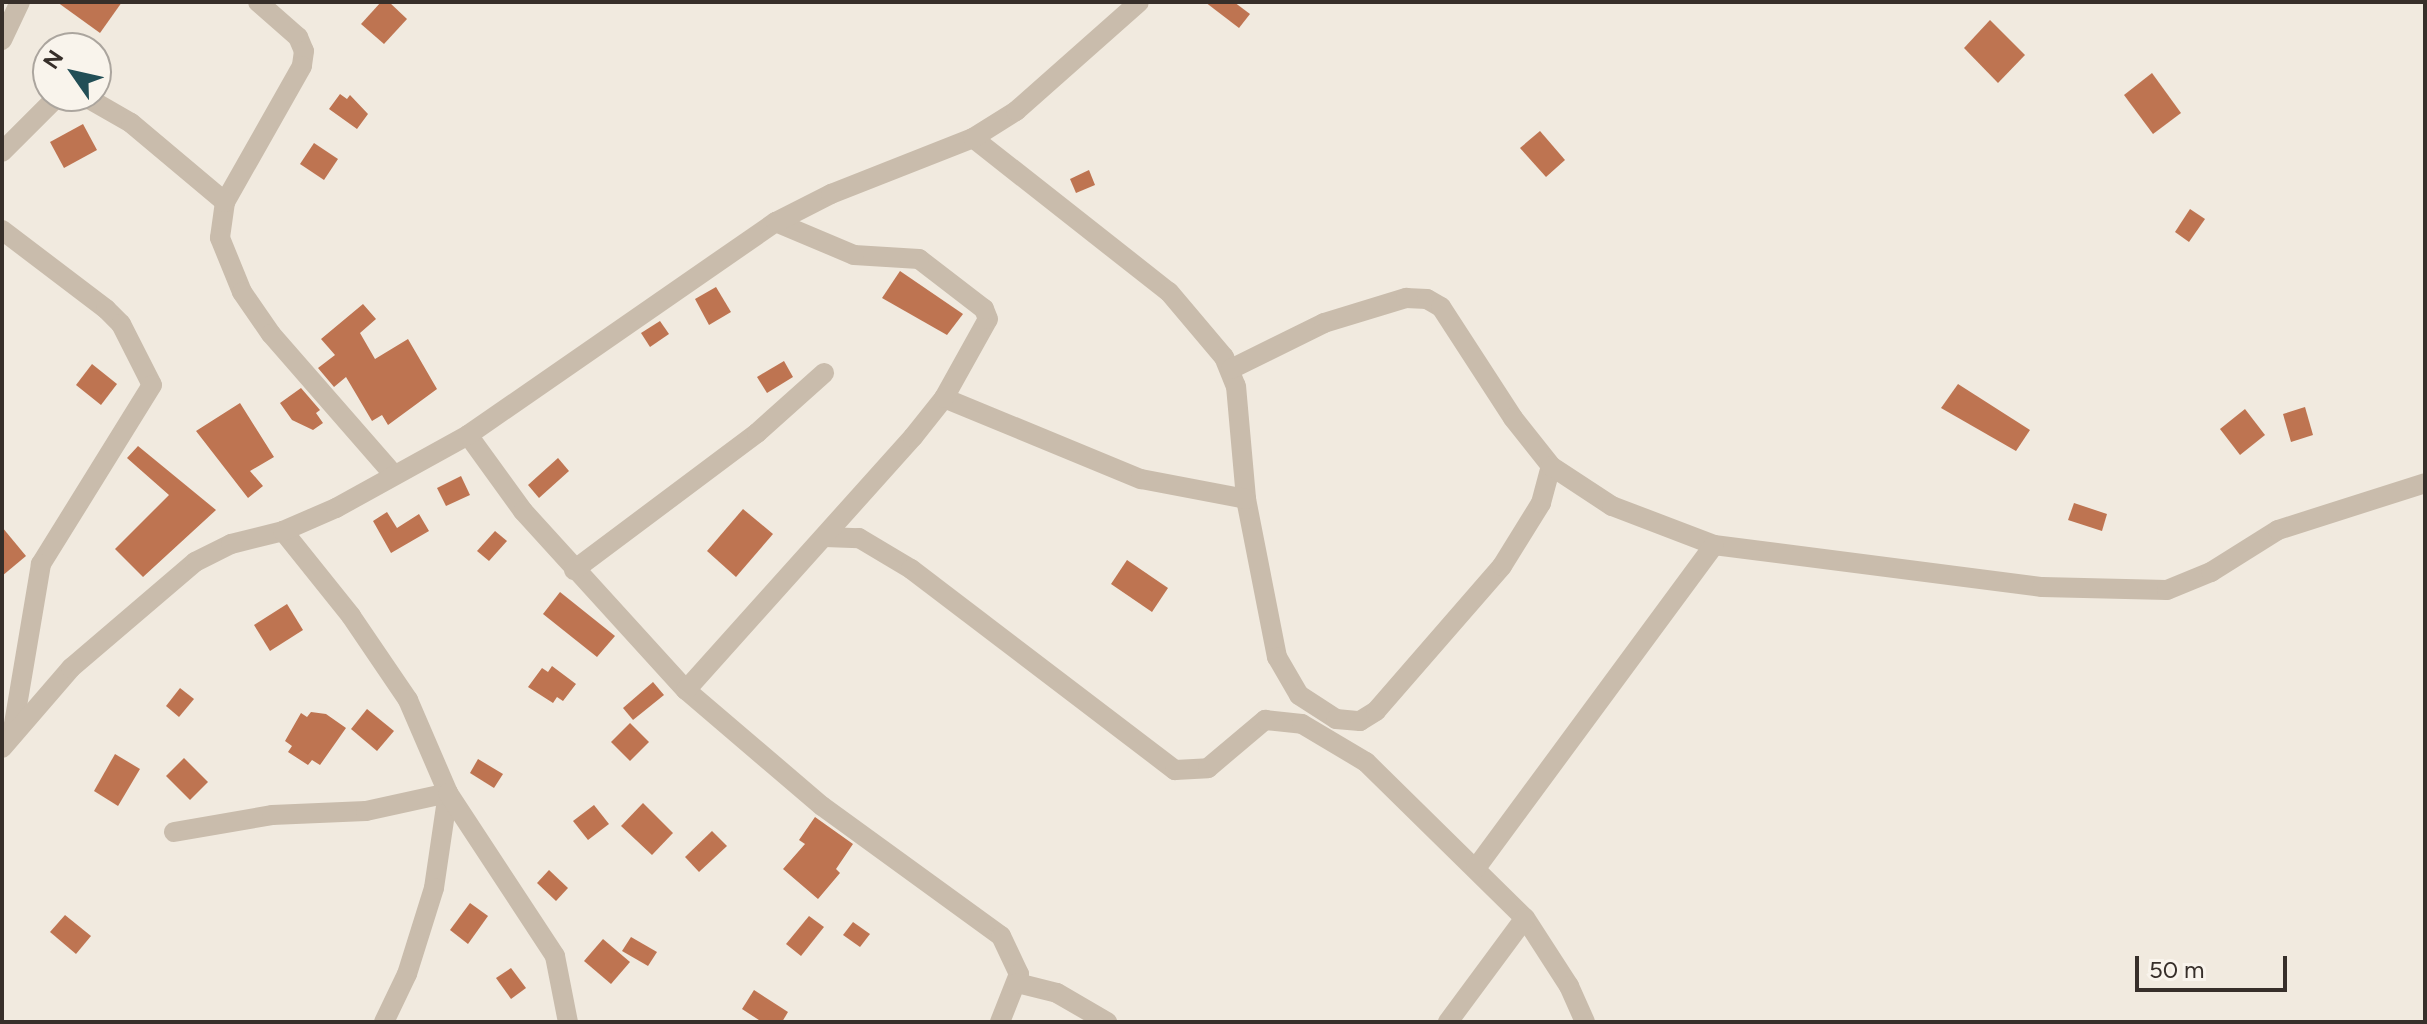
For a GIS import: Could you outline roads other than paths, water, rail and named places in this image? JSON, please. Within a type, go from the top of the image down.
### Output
[{"type":"street","points":[[2,40],[20,2]]},
{"type":"street","points":[[258,2],[298,37],[304,51],[302,66],[225,202],[220,238],[242,292],[271,334],[394,475]]},
{"type":"street","points":[[7,742],[71,668],[195,562],[231,544],[283,531],[468,435],[776,222],[831,194],[973,138],[1016,111],[1139,2]]},
{"type":"street","points":[[2,152],[42,112]]},
{"type":"street","points":[[112,112],[131,123],[225,202]]},
{"type":"street","points":[[973,138],[1169,292],[1215,343],[1231,369],[1246,499],[1268,616],[1286,678],[1299,695],[1336,719],[1360,721],[1376,711],[1502,566],[1541,503],[1551,466]]},
{"type":"street","points":[[686,690],[825,537],[944,398],[987,323],[987,311],[919,259],[854,255],[776,222]]},
{"type":"street","points":[[2,230],[93,296],[121,324],[152,385],[41,564],[7,742]]},
{"type":"street","points":[[1231,369],[1324,323],[1406,298],[1427,299],[1441,307],[1513,418],[1551,466],[1612,506],[1714,545],[2042,587],[2147,592],[2188,584],[2278,530],[2425,483]]},
{"type":"street","points":[[574,570],[757,433],[824,373]]},
{"type":"street","points":[[944,398],[1141,479],[1246,499]]},
{"type":"street","points":[[468,435],[574,570],[686,690],[822,806],[1001,936],[1018,970],[1017,983],[1000,1022]]},
{"type":"street","points":[[283,531],[351,616],[408,700],[448,793],[555,956],[568,1022]]},
{"type":"street","points":[[825,537],[859,538],[911,569],[1175,770],[1208,768],[1259,722],[1288,719],[1315,731],[1366,762],[1525,918],[1569,986],[1585,1022]]},
{"type":"street","points":[[1476,868],[1714,545]]},
{"type":"street","points":[[174,832],[272,815],[366,811],[448,793]]},
{"type":"street","points":[[384,1022],[407,974],[434,888],[448,793]]},
{"type":"street","points":[[1448,1022],[1525,918]]},
{"type":"street","points":[[1017,983],[1057,993],[1107,1022]]}]
